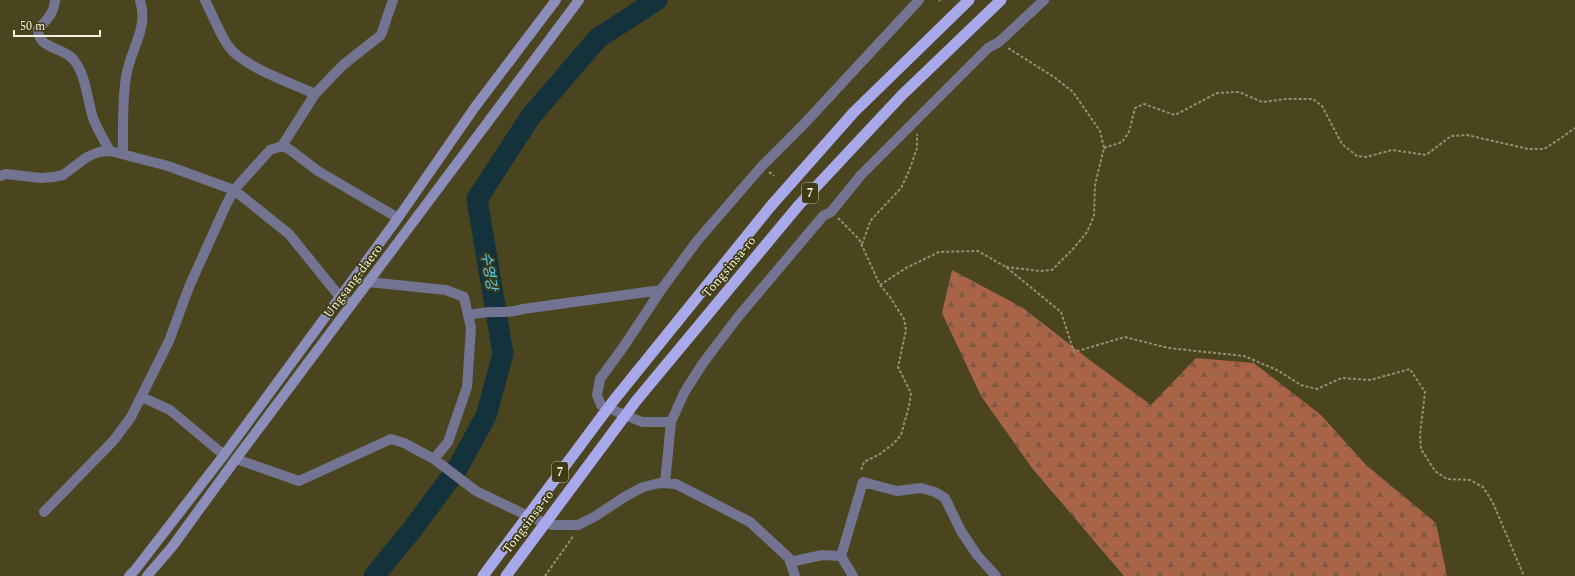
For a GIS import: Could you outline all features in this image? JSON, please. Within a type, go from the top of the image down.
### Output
[{"type":"highway","name":"Tongsinsa-ro","points":[[483,576],[614,400],[770,207],[854,112],[969,0]]},
{"type":"highway","name":"Tongsinsa-ro","points":[[506,576],[529,543],[636,401],[798,206],[902,95],[1001,0]]},
{"type":"main road","name":"Ungsang-daero","points":[[129,576],[224,455],[398,218],[475,107],[556,0]]},
{"type":"main road","name":"Ungsang-daero","points":[[148,576],[172,547],[236,458],[579,0]]},
{"type":"street","points":[[55,0],[49,19],[38,29],[38,35],[41,40],[50,47],[66,53],[73,59],[82,76],[95,125],[110,151]]},
{"type":"street","points":[[123,154],[122,112],[129,64],[141,33],[143,18],[140,0]]},
{"type":"street","points":[[205,0],[228,46],[237,56],[264,71],[315,94]]},
{"type":"street","points":[[44,512],[114,440],[131,417],[169,341],[189,287],[234,190],[270,150],[282,146],[315,94],[343,65],[381,35],[393,0]]},
{"type":"street","points":[[671,422],[642,422],[601,405],[597,395],[600,379],[661,290],[697,241],[762,166],[804,124],[919,0]]},
{"type":"street","points":[[665,483],[671,422],[684,393],[707,357],[738,317],[823,216],[831,212],[861,176],[988,48],[999,42],[1044,0]]},
{"type":"street","points":[[282,146],[289,149],[333,181],[398,218]]},
{"type":"street","points":[[0,176],[6,174],[41,178],[54,177],[63,174],[87,157],[99,152],[110,151],[168,166],[234,190],[289,234],[340,297],[352,304]]},
{"type":"street","points":[[368,282],[446,290],[464,297],[471,315],[467,387],[448,442],[438,463]]},
{"type":"street","points":[[471,315],[516,311],[661,290]]},
{"type":"street","points":[[142,397],[170,410],[224,455]]},
{"type":"street","points":[[236,458],[299,481],[391,439],[404,443],[438,463],[476,491],[530,517],[552,525],[578,525],[643,487],[665,483],[676,484],[750,522],[789,558],[795,576]]},
{"type":"street","points":[[854,576],[841,556],[863,482],[897,491],[921,488],[935,492],[945,498],[961,531],[973,549],[996,576]]},
{"type":"street","points":[[790,562],[822,555],[841,556]]},
{"type":"path","points":[[999,42],[1054,77],[1073,92],[1100,131],[1104,148],[1095,185],[1094,216],[1087,232],[1073,249],[1052,270],[1040,271],[1006,267]]},
{"type":"path","points":[[1104,148],[1122,142],[1129,132],[1135,108],[1144,104],[1175,115],[1217,93],[1239,92],[1262,102],[1286,99],[1313,99],[1322,106],[1342,144],[1357,156],[1366,157],[1392,150],[1426,155],[1450,136],[1467,135],[1528,149],[1544,149],[1575,128]]},
{"type":"path","points":[[862,244],[871,220],[901,188],[909,171],[917,148],[917,132],[912,125]]},
{"type":"path","points":[[831,212],[859,239],[880,285],[890,297],[904,319],[906,330],[898,367],[911,393],[901,435],[893,444],[880,454],[864,462],[861,471],[863,482]]},
{"type":"path","points":[[880,285],[906,268],[939,252],[978,251],[1006,267],[1061,312],[1074,352],[1125,337],[1168,348],[1244,356],[1277,370],[1301,385],[1317,389],[1342,378],[1370,380],[1410,369],[1425,392],[1420,435],[1421,449],[1435,471],[1447,479],[1470,480],[1483,487],[1493,503],[1524,576]]},
{"type":"path","points":[[545,576],[574,535],[578,525]]},
{"type":"green space","points":[[952,270],[1023,308],[1151,405],[1196,358],[1254,363],[1321,415],[1366,465],[1436,523],[1447,576],[1124,576],[1032,468],[981,396],[942,313]]},
{"type":"waterway","name":"수영강","points":[[374,576],[411,531],[457,469],[486,416],[503,354],[477,199],[531,116],[598,38],[657,0]]}]
